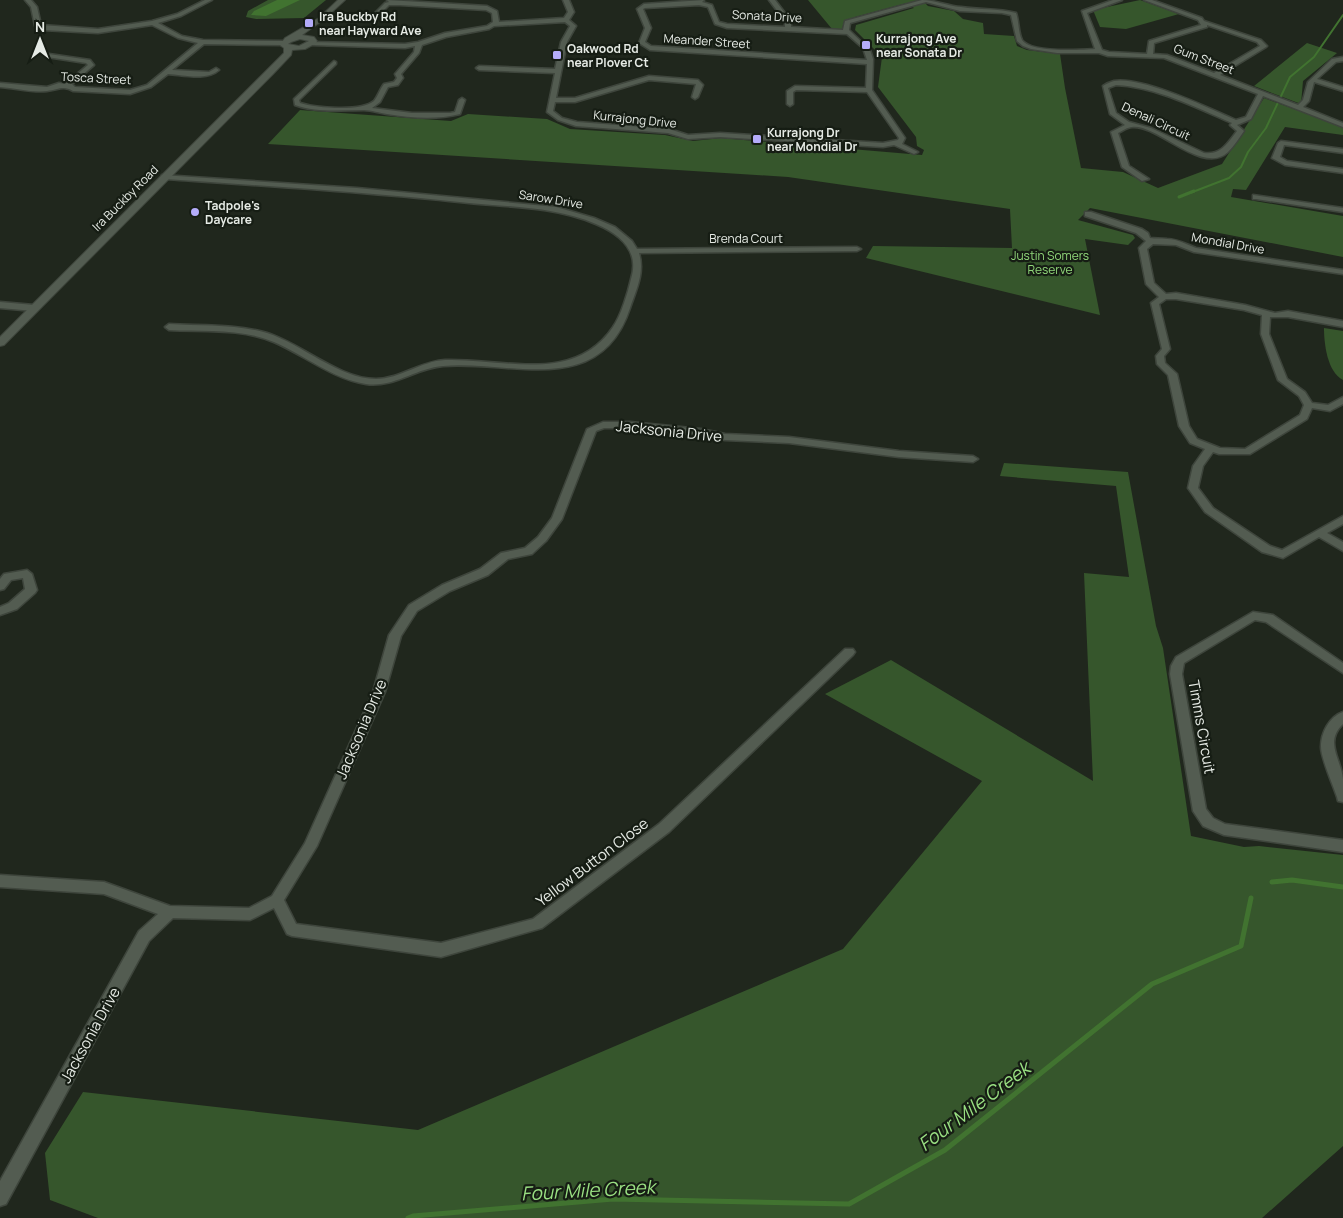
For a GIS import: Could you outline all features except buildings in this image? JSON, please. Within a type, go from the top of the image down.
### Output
[{"type":"street","points":[[28,0],[34,6],[38,26],[43,28],[98,31],[153,23],[179,15],[209,0]]},
{"type":"street","points":[[153,23],[180,37],[204,42],[303,47],[310,40],[315,28],[328,19],[343,0]]},
{"type":"street","points":[[286,45],[292,38],[343,0]]},
{"type":"street","points":[[566,0],[571,12],[566,20]]},
{"type":"street","points":[[636,0],[644,6],[700,1]]},
{"type":"street","points":[[772,0],[788,21],[788,29]]},
{"type":"street","points":[[896,144],[901,142],[902,138],[869,90],[870,62],[868,50],[846,30],[847,22],[862,16],[928,0]]},
{"type":"street","name":"Gum Street","points":[[928,0],[960,9],[1002,11],[1014,14],[1020,41],[1025,46],[1039,49],[1099,51],[1108,54],[1165,56],[1343,125]]},
{"type":"street","points":[[1099,51],[1084,12],[1089,8],[1119,0]]},
{"type":"street","points":[[1147,0],[1200,19],[1205,26],[1151,42],[1150,54]]},
{"type":"street","points":[[375,16],[391,1],[487,8],[495,12],[496,23]]},
{"type":"street","name":"Sonata Drive","points":[[700,1],[710,6],[717,23],[727,26],[848,32]]},
{"type":"street","name":"Meander Street","points":[[644,6],[640,9],[649,26],[642,43],[650,48],[870,62]]},
{"type":"street","points":[[292,38],[419,44],[446,34],[480,30],[496,23],[566,20],[573,26],[564,42],[552,100],[575,100],[648,78],[698,82],[700,85],[695,97]]},
{"type":"street","points":[[1202,22],[1259,41],[1264,46],[1215,75]]},
{"type":"street","name":"Tosca Street","points":[[0,85],[47,89],[71,86],[73,89],[130,92],[150,86],[204,42]]},
{"type":"street","points":[[334,63],[296,100],[297,104],[353,110],[365,108],[376,102],[386,85],[396,84],[400,78],[398,74],[417,52],[419,44]]},
{"type":"street","name":"Ira Buckby Road","points":[[0,343],[164,176],[270,72],[288,53],[286,45]]},
{"type":"street","name":"Ira Buckby Road","points":[[270,72],[298,53],[303,47]]},
{"type":"street","points":[[49,56],[88,61],[91,65],[66,86]]},
{"type":"street","points":[[1299,108],[1306,101],[1310,83],[1334,60],[1343,60]]},
{"type":"street","points":[[478,68],[558,71]]},
{"type":"street","points":[[167,72],[210,75]]},
{"type":"street","points":[[1313,80],[1343,89]]},
{"type":"street","name":"Denali Circuit","points":[[1108,84],[1139,84],[1236,122],[1233,125],[1241,131],[1224,152],[1212,156],[1202,155],[1113,114],[1105,87],[1108,84]]},
{"type":"street","points":[[790,104],[790,91],[795,88],[869,90]]},
{"type":"street","points":[[1236,122],[1249,118],[1262,93]]},
{"type":"street","points":[[365,108],[377,112],[446,116],[458,113],[462,100]]},
{"type":"street","name":"Kurrajong Drive","points":[[552,100],[550,112],[560,119],[576,124],[669,131],[688,138],[720,135],[884,145],[896,144]]},
{"type":"street","points":[[1132,124],[1114,132],[1126,167],[1145,179]]},
{"type":"street","points":[[896,144],[914,152]]},
{"type":"street","points":[[1343,151],[1281,144],[1276,158],[1285,164],[1343,172]]},
{"type":"street","name":"Sarow Drive","points":[[164,176],[433,196],[555,210],[578,214],[609,227],[628,241],[635,251]]},
{"type":"street","points":[[1256,196],[1343,210]]},
{"type":"street","name":"Mondial Drive","points":[[1088,214],[1139,231],[1145,235],[1146,239],[1151,241],[1178,243],[1194,250],[1343,272]]},
{"type":"street","points":[[1151,241],[1142,248],[1150,284],[1164,297]]},
{"type":"street","name":"Brenda Court","points":[[635,251],[857,249]]},
{"type":"street","points":[[169,327],[265,335],[359,381],[378,382],[399,377],[417,368],[442,363],[543,368],[566,365],[595,352],[617,328],[637,274],[639,262],[635,251]]},
{"type":"street","points":[[1309,405],[1304,417],[1247,452],[1219,452],[1194,441],[1184,426],[1172,374],[1161,364],[1160,356],[1166,349],[1155,303],[1164,297],[1176,296],[1245,308],[1276,316],[1288,314],[1343,324]]},
{"type":"street","points":[[0,305],[34,308]]},
{"type":"street","points":[[1266,314],[1265,334],[1283,380],[1302,394],[1309,405],[1330,408],[1343,400]]},
{"type":"street","name":"Jacksonia Drive","points":[[277,900],[310,846],[379,692],[395,635],[413,608],[446,588],[484,572],[505,556],[528,551],[542,539],[557,519],[592,429],[603,425],[630,425],[701,432],[725,437],[797,441],[899,454],[973,459]]},
{"type":"street","points":[[1211,448],[1198,466],[1193,488],[1209,510],[1266,549],[1283,554],[1343,519]]},
{"type":"street","points":[[1320,533],[1343,547]]},
{"type":"street","points":[[0,586],[8,577],[27,574],[31,590],[13,606],[0,611]]},
{"type":"street","name":"Timms Circuit","points":[[1343,669],[1269,618],[1254,616],[1180,660],[1176,674],[1200,811],[1208,822],[1224,830],[1343,846]]},
{"type":"street","name":"Yellow Button Close","points":[[277,900],[292,930],[441,950],[537,924],[664,828],[850,652]]},
{"type":"street","points":[[1343,717],[1331,728],[1328,748],[1343,797]]},
{"type":"street","points":[[0,881],[104,888],[170,912],[250,914],[277,900]]},
{"type":"street","name":"Jacksonia Drive","points":[[0,1198],[144,936],[170,912]]},
{"type":"green space","points":[[268,0],[326,0],[304,18],[256,19],[246,17],[248,11]]},
{"type":"green space","name":"Justin Somers Reserve","points":[[808,0],[922,0],[928,6],[954,11],[963,19],[983,23],[984,34],[1014,36],[1017,46],[1027,50],[1060,54],[1081,168],[1123,172],[1158,188],[1222,164],[1264,98],[1343,127],[1343,135],[1285,127],[1246,190],[1233,189],[1231,197],[1343,216],[1343,257],[1090,208],[1078,220],[1133,235],[1135,238],[1128,245],[1085,239],[1100,315],[866,258],[873,246],[1012,248],[1010,209],[788,177],[268,144],[300,110],[451,121],[468,114],[547,119],[570,129],[665,135],[693,141],[721,138],[922,155],[924,150],[917,146],[916,137],[878,87],[882,57],[855,30],[856,25],[914,8],[907,3],[855,17],[844,22],[842,29],[832,29]]},
{"type":"green space","points":[[1140,0],[1179,14],[1126,29],[1100,27],[1093,10]]},
{"type":"green space","points":[[1307,43],[1337,53],[1303,81],[1301,104],[1254,86]]},
{"type":"green space","points":[[1324,328],[1343,331],[1343,380],[1333,371],[1330,364]]},
{"type":"green space","points":[[1004,463],[1128,472],[1156,626],[1163,648],[1191,836],[1244,847],[1259,846],[1343,855],[1343,1146],[1262,1218],[98,1218],[50,1200],[45,1153],[83,1092],[418,1130],[843,949],[982,781],[825,694],[891,660],[1093,781],[1084,573],[1129,577],[1116,486],[1000,476]]},
{"type":"shaded area","points":[[277,0],[300,0],[266,16],[251,15],[254,11]]},
{"type":"waterway","points":[[1190,193],[1229,178],[1241,167],[1248,152],[1266,128],[1290,77],[1314,57],[1343,15]]},
{"type":"waterway","points":[[1179,197],[1194,191]]},
{"type":"waterway","name":"Four Mile Creek","points":[[1272,882],[1292,880],[1343,887]]},
{"type":"waterway","name":"Four Mile Creek","points":[[408,1218],[413,1216],[613,1199],[849,1204],[945,1150],[1152,984],[1241,946],[1251,898]]},
{"type":"place","name":"Ira Buckby Rd near Hayward Ave","points":[[309,23]]},
{"type":"place","name":"Kurrajong Ave near Sonata Dr","points":[[866,45]]},
{"type":"place","name":"Oakwood Rd near Plover Ct","points":[[557,55]]},
{"type":"place","name":"Kurrajong Dr near Mondial Dr","points":[[757,139]]},
{"type":"place","name":"Tadpole's Daycare","points":[[195,212]]}]
